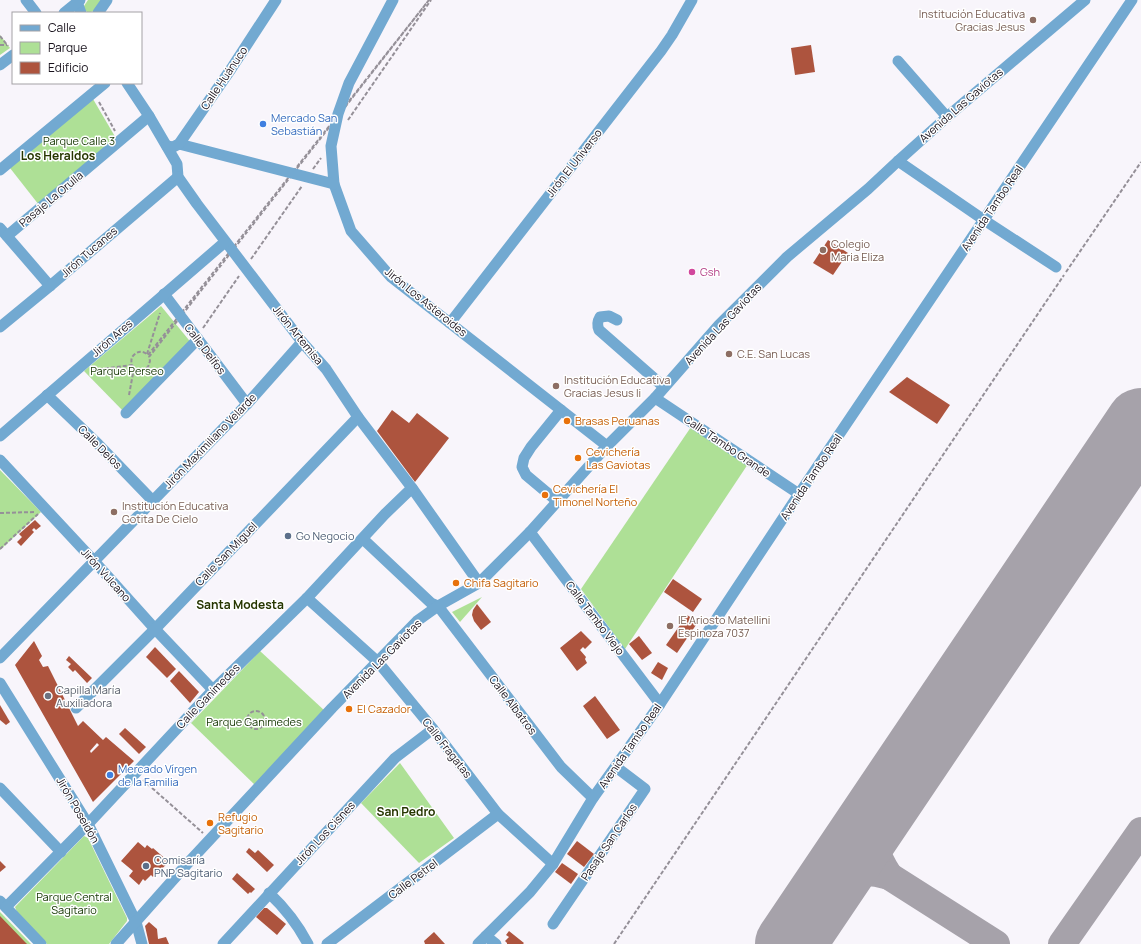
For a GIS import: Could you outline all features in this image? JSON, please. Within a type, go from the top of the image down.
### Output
[{"type":"street","points":[[26,0],[35,12]]},
{"type":"street","points":[[65,12],[79,0]]},
{"type":"street","points":[[79,0],[78,5],[81,12]]},
{"type":"street","points":[[99,12],[107,0]]},
{"type":"street","name":"Calle Huánuco","points":[[179,144],[231,69],[276,0]]},
{"type":"street","name":"Jirón Los Asteroides","points":[[393,0],[349,83],[338,114],[331,146],[334,184],[351,231],[391,277],[607,446]]},
{"type":"street","name":"Jirón El Universo","points":[[450,323],[661,51],[692,0]]},
{"type":"street","name":"Avenida Las Gaviotas","points":[[116,944],[210,839],[332,708],[417,622],[438,606],[479,583],[530,532],[607,446],[655,398],[719,325],[787,257],[868,190],[898,160],[947,117],[1085,0]]},
{"type":"street","name":"Avenida Tambo Real","points":[[482,940],[530,892],[553,864],[593,798],[660,704],[799,494],[1131,0]]},
{"type":"street","points":[[0,66],[11,51]]},
{"type":"street","points":[[898,61],[947,117]]},
{"type":"street","points":[[0,170],[104,84]]},
{"type":"street","name":"Jirón Artemisa","points":[[128,84],[167,146],[177,164],[178,177],[197,204],[302,342],[326,369],[358,417],[412,488],[479,583]]},
{"type":"street","name":"Pasaje La Orulla","points":[[4,232],[149,116]]},
{"type":"street","points":[[167,146],[173,147],[179,144],[334,184]]},
{"type":"street","points":[[898,160],[984,220],[1056,267]]},
{"type":"street","name":"Jirón Tucanes","points":[[0,327],[178,177]]},
{"type":"street","points":[[4,232],[50,286]]},
{"type":"street","name":"Jirón Ares","points":[[0,436],[226,242]]},
{"type":"street","name":"Calle Delfos","points":[[164,294],[246,404]]},
{"type":"street","points":[[617,320],[609,316],[600,317],[597,322],[597,326],[599,330],[664,387]]},
{"type":"street","points":[[126,413],[198,339]]},
{"type":"street","name":"Jirón Maximiliano Velarde","points":[[0,658],[246,404],[302,342]]},
{"type":"street","name":"Calle Delos","points":[[47,395],[98,444],[153,501]]},
{"type":"street","name":"Calle Tambo Grande","points":[[655,398],[799,494]]},
{"type":"street","points":[[557,502],[526,475],[522,467],[524,458],[531,447],[561,410]]},
{"type":"street","name":"Calle San Miguel","points":[[76,708],[155,629],[358,417]]},
{"type":"street","name":"Jirón Vulcano","points":[[0,460],[213,690]]},
{"type":"street","name":"Calle Ganímedes","points":[[3,904],[61,852],[213,690],[307,598],[412,488]]},
{"type":"street","name":"Calle Tambo Viejo","points":[[530,532],[660,704]]},
{"type":"street","name":"Calle Albatros","points":[[362,539],[431,603],[438,606],[561,766],[593,798]]},
{"type":"street","name":"Calle Fragatas","points":[[307,598],[378,662],[433,729],[498,814],[553,864]]},
{"type":"street","name":"Jirón Poseidón","points":[[0,683],[88,824],[136,922],[142,944]]},
{"type":"street","name":"Jirón Los Cisnes","points":[[223,944],[395,758],[433,729]]},
{"type":"street","name":"Pasaje San Carlos","points":[[553,924],[645,789],[616,767]]},
{"type":"street","points":[[0,788],[61,852]]},
{"type":"street","name":"Calle Petrel","points":[[327,944],[498,814]]},
{"type":"street","points":[[270,893],[290,914],[308,944]]},
{"type":"street","points":[[3,904],[40,944]]},
{"type":"street","points":[[482,940],[496,944]]},
{"type":"path","points":[[149,357],[150,361],[148,368],[141,371],[134,368],[132,365],[132,357],[135,354],[139,352],[148,355],[429,0]]},
{"type":"path","points":[[0,36],[11,51]]},
{"type":"path","points":[[0,45],[7,45]]},
{"type":"path","points":[[94,92],[120,140]]},
{"type":"path","points":[[614,944],[1141,162]]},
{"type":"path","points":[[147,354],[161,308]]},
{"type":"path","points":[[92,370],[132,365]]},
{"type":"path","points":[[126,413],[134,368]]},
{"type":"path","points":[[0,513],[40,512],[0,549]]},
{"type":"path","points":[[256,710],[263,713],[265,722],[262,727],[256,729],[251,727],[247,720],[249,714],[256,710]]},
{"type":"path","points":[[135,773],[210,839]]},
{"type":"green space","points":[[88,0],[101,0],[94,11],[87,12],[84,9],[84,6]]},
{"type":"green space","points":[[0,35],[10,48],[0,55]]},
{"type":"green space","name":"Parque Calle 3","points":[[93,99],[117,140],[39,205],[10,168]]},
{"type":"green space","name":"Parque Perseo","points":[[161,306],[193,345],[125,413],[84,371]]},
{"type":"green space","points":[[691,427],[748,464],[625,649],[581,589]]},
{"type":"green space","points":[[0,470],[41,512],[0,550]]},
{"type":"green space","points":[[482,597],[460,622],[452,612]]},
{"type":"green space","name":"Parque Ganimedes","points":[[260,651],[325,711],[256,786],[191,723]]},
{"type":"green space","points":[[400,763],[454,838],[419,863],[361,803]]},
{"type":"green space","name":"Parque Central Sagitario","points":[[84,836],[88,838],[127,918],[127,921],[109,944],[47,944],[17,912],[15,907]]},
{"type":"green space","points":[[0,912],[31,944],[0,944]]},
{"type":"building","points":[[811,45],[815,72],[795,75],[791,48]]},
{"type":"building","points":[[828,240],[848,253],[833,275],[813,263]]},
{"type":"building","points":[[907,377],[950,405],[937,424],[889,392]]},
{"type":"building","points":[[392,410],[409,423],[417,413],[449,438],[415,482],[377,431]]},
{"type":"building","points":[[35,520],[41,526],[36,530],[34,528],[32,530],[34,532],[21,546],[17,542],[22,537],[19,534]]},
{"type":"building","points":[[673,579],[702,599],[693,612],[664,592]]},
{"type":"building","points":[[477,604],[491,622],[481,630],[474,621],[472,615]]},
{"type":"building","points":[[687,615],[698,622],[677,653],[666,645]]},
{"type":"building","points":[[581,631],[592,642],[585,649],[583,647],[580,650],[586,657],[585,659],[587,663],[577,671],[560,648]]},
{"type":"building","points":[[639,636],[652,653],[642,660],[629,644]]},
{"type":"building","name":"Capilla María Auxiliadora","points":[[34,641],[42,656],[39,660],[43,667],[48,666],[78,726],[83,721],[103,740],[106,737],[134,761],[93,802],[15,665]],"holes":[[[97,743],[99,745],[91,753],[90,751]]]},
{"type":"building","points":[[155,647],[176,669],[167,678],[146,657]]},
{"type":"building","points":[[69,656],[92,678],[87,683],[75,670],[73,672],[68,667],[71,664],[66,660]]},
{"type":"building","points":[[658,662],[668,668],[662,680],[651,673]]},
{"type":"building","points":[[179,671],[199,692],[190,703],[170,681]]},
{"type":"building","points":[[595,696],[620,730],[607,739],[583,706]]},
{"type":"building","points":[[0,705],[10,722],[6,725],[0,720]]},
{"type":"building","points":[[125,728],[146,747],[139,754],[119,734]]},
{"type":"building","points":[[577,841],[594,854],[584,867],[567,854]]},
{"type":"building","name":"Comisaría PNP Sagitario","points":[[138,842],[145,848],[147,845],[152,849],[153,848],[169,862],[153,877],[151,875],[145,881],[143,879],[139,885],[129,876],[133,871],[121,861]]},
{"type":"building","points":[[249,848],[255,853],[258,850],[274,865],[267,872],[246,852]]},
{"type":"building","points":[[0,861],[6,867],[0,872]]},
{"type":"building","points":[[562,863],[578,874],[571,884],[555,872]]},
{"type":"building","points":[[237,873],[255,889],[251,893],[250,892],[248,894],[232,879]]},
{"type":"building","points":[[264,908],[267,908],[286,924],[277,935],[256,917]]},
{"type":"building","points":[[0,916],[25,942],[27,944],[0,944]]},
{"type":"building","points":[[149,922],[157,929],[158,939],[166,937],[169,944],[149,944],[145,926]]},
{"type":"building","points":[[509,931],[524,943],[507,944],[505,941],[509,937],[506,935]]},
{"type":"building","points":[[434,932],[445,944],[425,944],[424,941]]},
{"type":"taxiway","points":[[879,812],[875,831],[875,845],[879,859],[889,876]]},
{"type":"taxiway","points":[[1062,944],[1141,831]]},
{"type":"taxiway","points":[[834,879],[848,874],[861,872],[889,876],[996,944]]},
{"type":"runway","points":[[790,944],[1141,423]]},
{"type":"place","name":"Institución Educativa Gracias Jesus","points":[[1033,20]]},
{"type":"place","name":"Mercado San Sebastián","points":[[263,124]]},
{"type":"place","name":"Colegio Maria Eliza","points":[[823,250]]},
{"type":"place","name":"Gsh","points":[[692,272]]},
{"type":"place","name":"C.E. San Lucas","points":[[729,354]]},
{"type":"place","name":"Institución Educativa Gracias Jesus Ii","points":[[556,386]]},
{"type":"place","name":"Brasas Peruanas","points":[[567,421]]},
{"type":"place","name":"Cevichería Las Gaviotas","points":[[578,458]]},
{"type":"place","name":"Cevichería El Timonel Norteño","points":[[545,495]]},
{"type":"place","name":"Institución Educativa Gotita De Cielo","points":[[114,512]]},
{"type":"place","name":"Go Negocio","points":[[288,536]]},
{"type":"place","name":"Chifa Sagitario","points":[[456,583]]},
{"type":"place","name":"IE Ariosto Matellini Espinoza 7037","points":[[670,626]]},
{"type":"place","name":"Capilla María Auxiliadora","points":[[48,696]]},
{"type":"place","name":"El Cazador","points":[[349,709]]},
{"type":"place","name":"Mercado Vírgen de la Familia","points":[[110,775]]},
{"type":"place","name":"Refugio Sagitario","points":[[210,823]]},
{"type":"place","name":"Comisaría PNP Sagitario","points":[[146,866]]},
{"type":"district","name":"Los Heraldos","points":[[58,156]]},
{"type":"district","name":"Santa Modesta","points":[[240,605]]},
{"type":"district","name":"San Pedro","points":[[406,812]]}]
